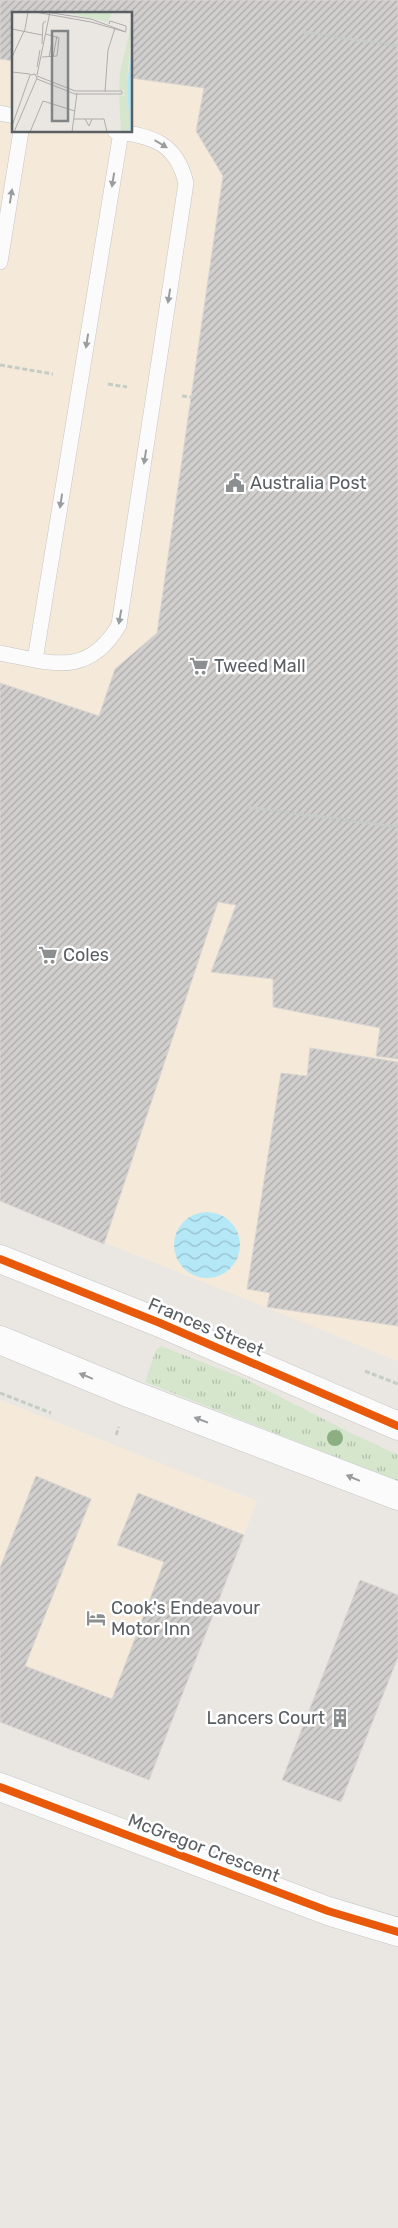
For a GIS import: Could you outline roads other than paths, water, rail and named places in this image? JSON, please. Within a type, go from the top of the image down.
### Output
[{"type":"street","name":"Frances Street","points":[[0,1259],[151,1320],[398,1426]]},
{"type":"street","points":[[0,1340],[131,1394],[398,1496]]},
{"type":"street","name":"McGregor Crescent","points":[[0,1787],[328,1911],[398,1932]]},
{"type":"lane","points":[[0,262],[21,132]]},
{"type":"lane","points":[[0,653],[35,660],[64,663],[81,661],[98,652],[110,640],[118,625],[186,182],[182,167],[175,154],[163,144],[148,137],[118,132],[35,660]]},
{"type":"water","points":[[207,1212],[220,1214],[230,1222],[238,1232],[240,1245],[238,1258],[230,1268],[220,1276],[207,1278],[194,1276],[184,1268],[176,1258],[174,1245],[176,1232],[184,1222],[194,1214]]},
{"type":"place","name":"Australia Post","points":[[235,483]]},
{"type":"place","name":"Tweed Mall","points":[[199,666]]},
{"type":"place","name":"Coles","points":[[48,955]]},
{"type":"place","name":"Cook's Endeavour Motor Inn","points":[[96,1618]]},
{"type":"place","name":"Lancers Court","points":[[340,1718]]}]
